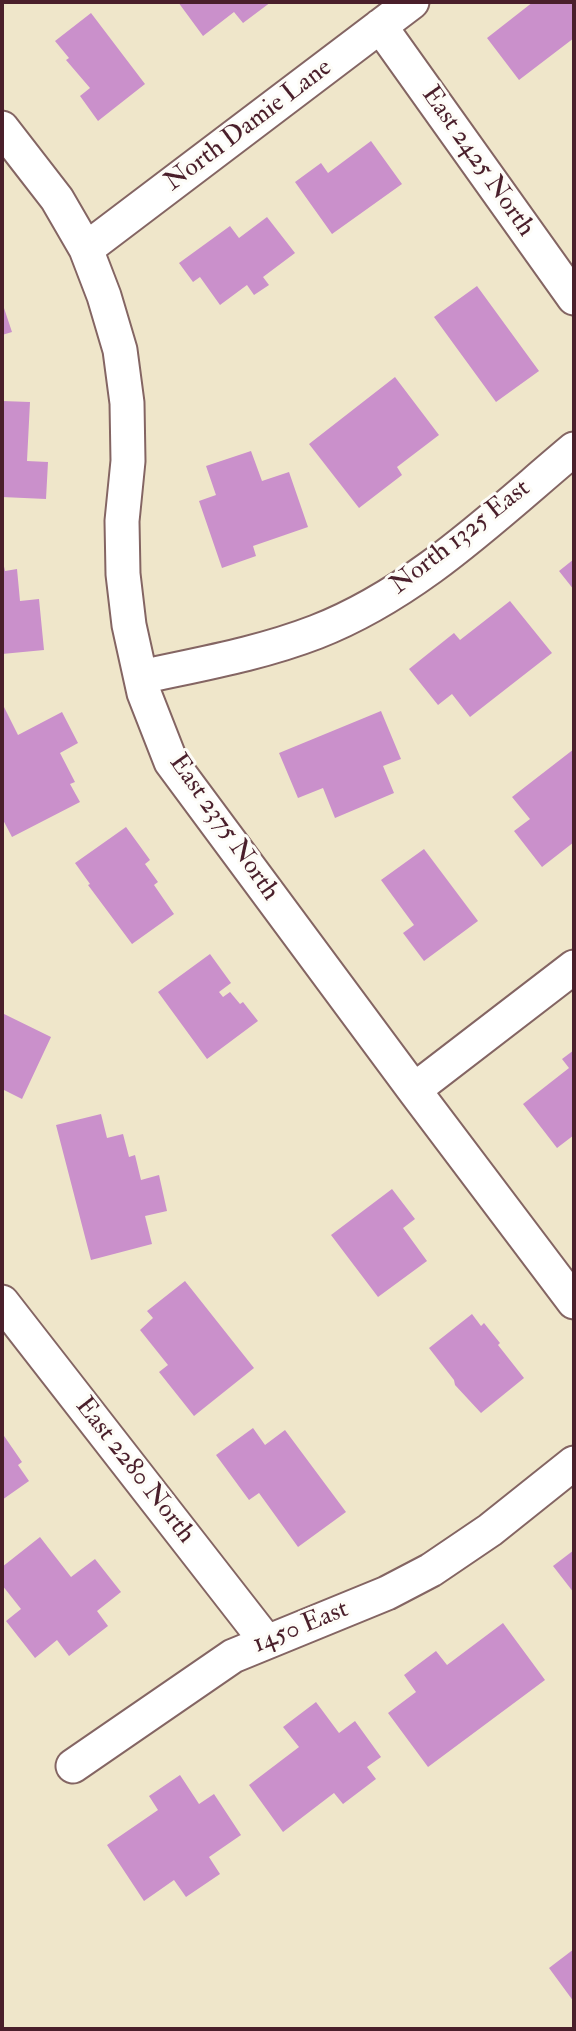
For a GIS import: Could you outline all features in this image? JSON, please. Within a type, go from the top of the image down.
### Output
[{"type":"street","name":"North Damie Lane","points":[[86,249],[412,2]]},
{"type":"street","name":"East 2425 North","points":[[380,26],[574,299]]},
{"type":"street","name":"East 2375 North","points":[[2,128],[57,199],[86,249],[120,350],[127,403],[128,461],[122,521],[123,574],[129,625],[144,693],[172,761],[574,1302]]},
{"type":"street","name":"North 1325 East","points":[[141,677],[252,653],[317,631],[379,601],[432,568],[574,449]]},
{"type":"street","points":[[414,1090],[574,967]]},
{"type":"street","name":"East 2280 North","points":[[2,1302],[266,1641]]},
{"type":"street","name":"1450 East","points":[[73,1766],[233,1656],[387,1593],[431,1570],[574,1463]]},
{"type":"building","points":[[178,2],[271,2],[243,23],[234,12],[203,36]]},
{"type":"building","points":[[533,2],[574,2],[574,38],[519,80],[487,38]]},
{"type":"building","points":[[91,13],[145,84],[98,121],[80,96],[90,88],[66,60],[69,58],[55,41]]},
{"type":"building","points":[[371,141],[402,184],[332,234],[295,182],[321,163],[328,173]]},
{"type":"building","points":[[267,217],[295,253],[263,277],[269,285],[254,295],[247,285],[220,305],[200,277],[193,282],[179,263],[230,226],[239,238]]},
{"type":"building","points":[[477,286],[539,371],[496,402],[434,317]]},
{"type":"building","points":[[2,302],[12,332],[2,335]]},
{"type":"building","points":[[395,377],[439,435],[397,467],[402,475],[359,508],[309,444]]},
{"type":"building","points":[[2,401],[30,402],[27,461],[48,462],[46,499],[2,497]]},
{"type":"building","points":[[251,451],[262,481],[289,472],[308,527],[253,546],[256,556],[222,568],[199,501],[216,495],[206,466]]},
{"type":"building","points":[[2,557],[5,571],[17,569],[20,601],[39,599],[44,650],[2,654]]},
{"type":"building","points":[[574,559],[574,590],[559,571]]},
{"type":"building","points":[[510,601],[552,653],[470,717],[452,694],[438,705],[409,669],[454,633],[460,640]]},
{"type":"building","points":[[2,703],[18,735],[62,712],[78,743],[60,753],[75,782],[70,784],[80,802],[12,837],[2,818]]},
{"type":"building","points":[[381,711],[401,759],[383,766],[394,793],[335,818],[323,788],[298,798],[279,753]]},
{"type":"building","points":[[574,749],[574,842],[542,867],[514,831],[530,819],[512,797]]},
{"type":"building","points":[[126,827],[150,860],[145,864],[158,882],[154,885],[174,914],[132,944],[75,863]]},
{"type":"building","points":[[424,849],[478,921],[424,961],[403,933],[414,925],[381,880]]},
{"type":"building","points":[[210,954],[231,983],[219,992],[223,997],[230,992],[240,1004],[243,1002],[258,1021],[207,1059],[158,992]]},
{"type":"building","points":[[2,1013],[51,1037],[22,1099],[2,1089]]},
{"type":"building","points":[[574,1050],[574,1135],[557,1148],[523,1104],[569,1068],[562,1059]]},
{"type":"building","points":[[101,1114],[107,1138],[123,1134],[129,1157],[135,1155],[141,1180],[159,1175],[167,1211],[145,1216],[152,1244],[91,1260],[56,1125]]},
{"type":"building","points":[[392,1189],[415,1219],[403,1228],[427,1261],[378,1297],[331,1235]]},
{"type":"building","points":[[185,1281],[254,1368],[194,1416],[159,1372],[168,1365],[140,1330],[153,1318],[147,1311]]},
{"type":"building","points":[[472,1314],[481,1326],[484,1323],[524,1378],[481,1413],[455,1385],[429,1348]]},
{"type":"building","points":[[253,1428],[265,1445],[285,1430],[346,1512],[298,1547],[259,1493],[249,1500],[216,1455]]},
{"type":"building","points":[[2,1433],[22,1462],[18,1465],[29,1481],[2,1500]]},
{"type":"building","points":[[40,1537],[71,1577],[95,1559],[121,1592],[97,1611],[108,1626],[69,1656],[57,1640],[35,1658],[6,1621],[21,1609],[2,1585],[2,1567]]},
{"type":"building","points":[[574,1550],[574,1593],[553,1566]]},
{"type":"building","points":[[503,1623],[545,1680],[428,1767],[388,1713],[416,1692],[404,1675],[436,1651],[447,1665]]},
{"type":"building","points":[[316,1702],[339,1733],[355,1721],[381,1757],[367,1767],[376,1779],[343,1804],[334,1793],[283,1832],[249,1785],[299,1747],[283,1727]]},
{"type":"building","points":[[180,1775],[199,1804],[214,1794],[241,1835],[209,1857],[220,1874],[186,1897],[174,1880],[144,1901],[107,1845],[158,1810],[149,1796]]},
{"type":"building","points":[[574,1949],[574,2002],[549,1968]]}]
